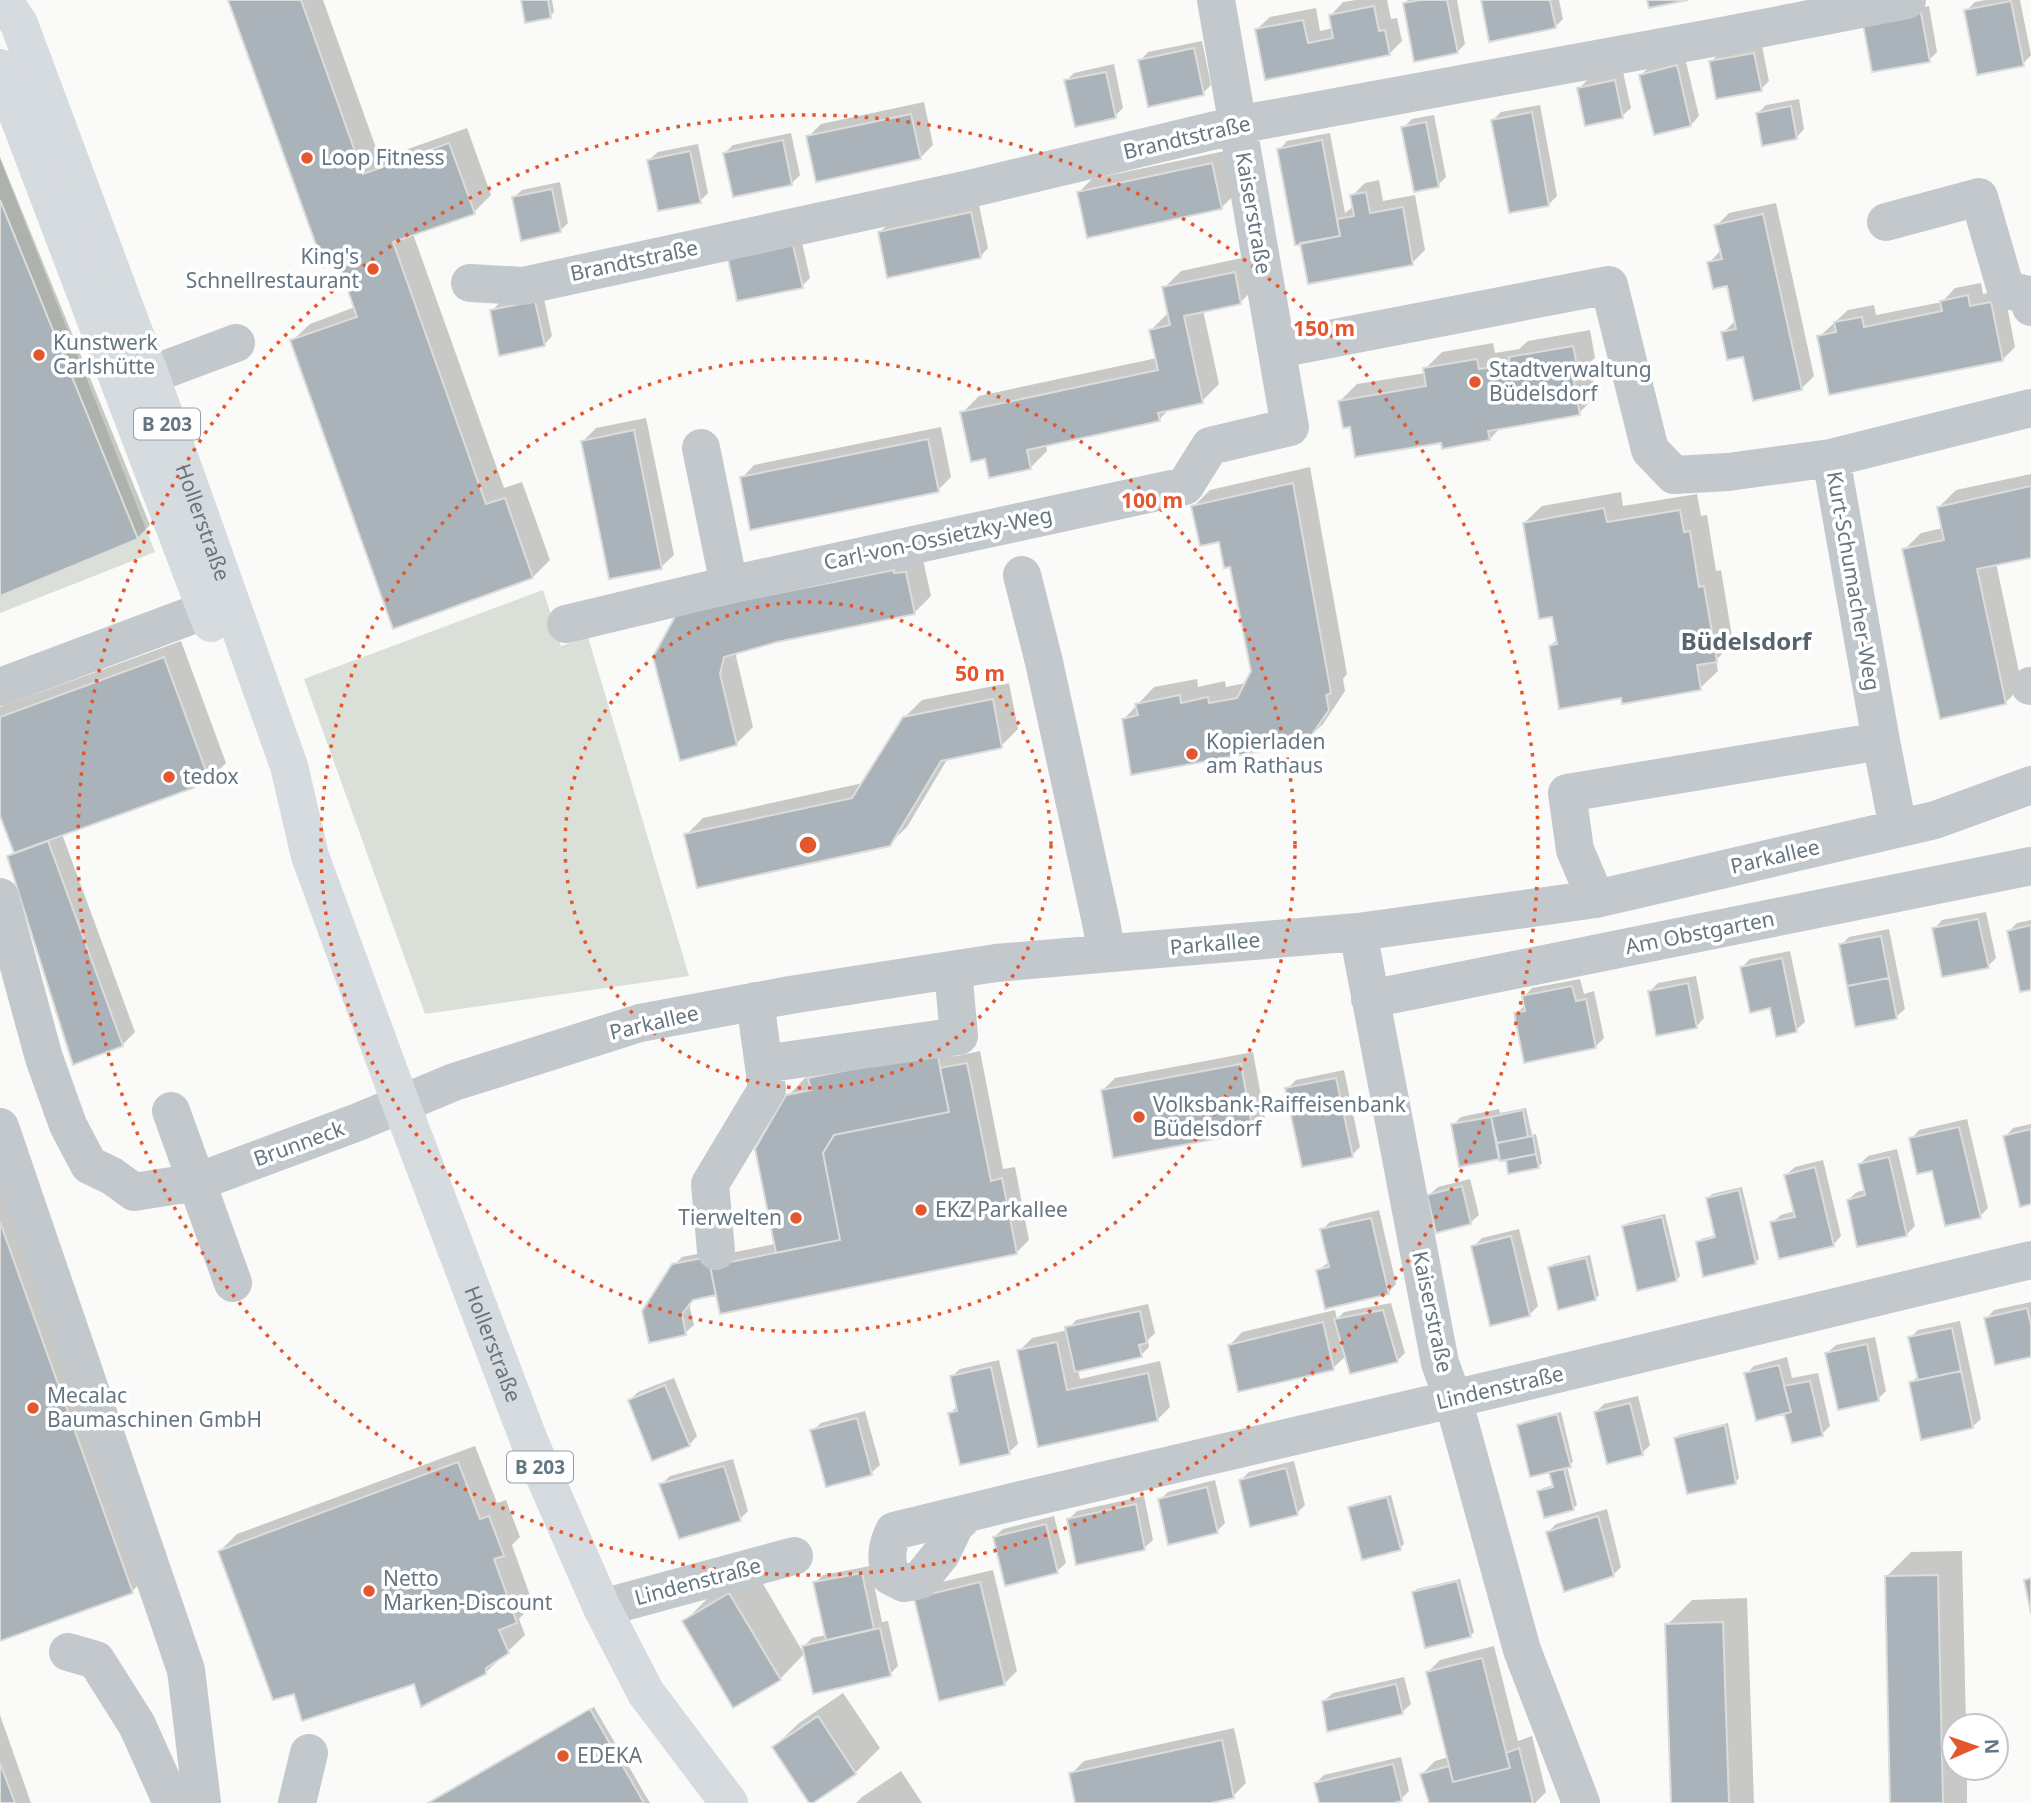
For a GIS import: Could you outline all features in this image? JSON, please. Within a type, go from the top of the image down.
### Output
[{"type":"main road","name":"Hollerstraße","points":[[3,0],[19,24],[135,380],[206,610],[265,772],[310,856]]},
{"type":"main road","name":"Hollerstraße","points":[[0,68],[135,380],[289,766],[310,856],[530,1443],[602,1608],[646,1693],[729,1803]]},
{"type":"street","name":"Kaiserstraße","points":[[1216,0],[1279,349],[1290,427]]},
{"type":"street","name":"Brandtstraße","points":[[470,283],[523,286],[969,189],[1237,125],[1908,0]]},
{"type":"street","points":[[1886,222],[1979,197],[2006,290],[2030,299]]},
{"type":"street","points":[[1279,349],[1609,285],[1650,450],[1674,475],[1728,472],[1832,457]]},
{"type":"street","points":[[135,380],[236,343]]},
{"type":"street","name":"Kurt-Schumacher-Weg","points":[[1898,828],[1832,457],[2031,408]]},
{"type":"street","name":"Carl-von-Ossietzky-Weg","points":[[566,624],[729,585],[1185,486],[1210,446],[1290,427]]},
{"type":"street","points":[[701,448],[729,585]]},
{"type":"street","points":[[1022,575],[1102,927],[1105,953]]},
{"type":"street","points":[[0,687],[206,610]]},
{"type":"street","points":[[1596,899],[1575,850],[1567,793],[1881,741]]},
{"type":"street","name":"Parkallee","points":[[401,1104],[454,1082],[640,1023],[755,1001],[996,963],[1358,932],[1596,899],[1935,820],[2031,785]]},
{"type":"street","name":"Am Obstgarten","points":[[1370,999],[2031,866]]},
{"type":"street","name":"Brunneck","points":[[0,897],[44,1058],[68,1125],[89,1165],[112,1176],[134,1192],[197,1182],[401,1104]]},
{"type":"street","name":"Kaiserstraße","points":[[1358,932],[1440,1363],[1453,1399],[1522,1650],[1581,1803]]},
{"type":"street","points":[[764,1064],[959,1036],[953,970]]},
{"type":"street","points":[[716,1251],[710,1184],[767,1089],[755,1001]]},
{"type":"street","points":[[171,1111],[233,1283]]},
{"type":"street","points":[[0,1127],[186,1670],[202,1803]]},
{"type":"street","name":"Lindenstraße","points":[[968,1513],[2031,1260]]},
{"type":"street","name":"Lindenstraße","points":[[602,1608],[794,1556]]},
{"type":"street","points":[[68,1652],[96,1660],[137,1725],[172,1803]]},
{"type":"street","points":[[297,1803],[309,1753]]},
{"type":"shaded area","name":"Kunstwerk Carlshütte","points":[[0,159],[155,552],[0,613]]},
{"type":"shaded area","points":[[543,590],[561,646],[588,637],[689,976],[425,1014],[304,679]]},
{"type":"building","points":[[228,0],[301,0],[363,174],[449,143],[475,214],[393,242],[486,504],[505,498],[533,578],[393,629],[290,340],[357,317],[338,262],[324,267]]},
{"type":"building","points":[[521,0],[548,0],[551,18],[525,23]]},
{"type":"building","points":[[1447,0],[1458,53],[1414,62],[1403,3]]},
{"type":"building","points":[[1481,0],[1550,0],[1556,28],[1489,42]]},
{"type":"building","points":[[1647,0],[1688,0],[1649,8]]},
{"type":"building","points":[[2011,1],[2024,66],[1977,75],[1964,10]]},
{"type":"building","points":[[1374,6],[1379,31],[1385,30],[1390,55],[1265,80],[1255,29],[1303,20],[1308,43],[1333,38],[1329,15]]},
{"type":"building","points":[[1921,13],[1930,62],[1872,72],[1863,24]]},
{"type":"building","points":[[1194,48],[1204,95],[1148,107],[1138,60]]},
{"type":"building","points":[[1754,53],[1762,91],[1716,99],[1709,61]]},
{"type":"building","points":[[1677,65],[1691,126],[1654,135],[1639,75]]},
{"type":"building","points":[[1106,72],[1116,118],[1075,127],[1064,80]]},
{"type":"building","points":[[1615,80],[1623,118],[1585,126],[1577,88]]},
{"type":"building","points":[[1791,106],[1797,139],[1762,146],[1756,113]]},
{"type":"building","points":[[1532,112],[1549,206],[1509,213],[1491,120]]},
{"type":"building","points":[[911,114],[921,159],[816,182],[806,136]]},
{"type":"building","points":[[1426,122],[1439,187],[1414,192],[1401,127]]},
{"type":"building","points":[[783,140],[792,185],[733,197],[723,153]]},
{"type":"building","points":[[1322,140],[1340,236],[1295,245],[1277,149]]},
{"type":"building","points":[[690,151],[701,203],[658,211],[647,160]]},
{"type":"building","points":[[1212,163],[1222,209],[1087,238],[1077,192]]},
{"type":"building","points":[[552,189],[561,232],[521,241],[512,197]]},
{"type":"building","points":[[1366,192],[1370,213],[1403,207],[1413,265],[1308,284],[1300,243],[1340,236],[1337,219],[1354,216],[1350,195]]},
{"type":"building","name":"Kunstwerk Carlshütte","points":[[0,200],[138,539],[0,596]]},
{"type":"building","points":[[971,212],[981,258],[887,278],[878,232]]},
{"type":"building","points":[[1763,214],[1802,390],[1753,401],[1743,357],[1727,360],[1721,332],[1736,329],[1727,286],[1713,289],[1707,262],[1722,259],[1714,225]]},
{"type":"building","points":[[793,245],[803,288],[737,301],[728,259]]},
{"type":"building","points":[[1235,272],[1241,304],[1184,316],[1203,403],[1158,413],[1160,421],[1027,450],[1031,469],[989,478],[985,459],[971,462],[960,412],[1158,370],[1149,330],[1170,325],[1162,287]]},
{"type":"building","points":[[1968,295],[1970,306],[1991,302],[2003,361],[1829,395],[1817,336],[1836,332],[1834,322],[1862,317],[1864,327],[1942,311],[1940,301]]},
{"type":"building","points":[[535,301],[545,346],[499,356],[490,310]]},
{"type":"building","points":[[1573,346],[1579,376],[1573,377],[1580,415],[1488,431],[1490,440],[1442,449],[1441,443],[1355,457],[1350,427],[1343,428],[1338,401],[1426,386],[1423,368],[1477,359],[1479,369],[1510,364],[1509,357]]},
{"type":"building","points":[[634,430],[662,569],[609,579],[581,441]]},
{"type":"building","points":[[928,439],[939,492],[750,530],[740,477]]},
{"type":"building","points":[[1293,483],[1331,693],[1326,695],[1329,710],[1306,743],[1131,775],[1122,719],[1138,715],[1135,704],[1180,695],[1181,703],[1208,697],[1209,703],[1237,698],[1251,671],[1230,567],[1224,568],[1219,542],[1200,546],[1191,506]]},
{"type":"building","points":[[2031,486],[2031,558],[1977,569],[2006,704],[1940,719],[1902,549],[1944,540],[1937,507]]},
{"type":"building","points":[[1604,508],[1607,522],[1680,510],[1684,532],[1690,531],[1699,587],[1704,586],[1717,662],[1697,665],[1701,690],[1622,704],[1621,698],[1559,709],[1549,646],[1557,644],[1552,617],[1539,619],[1523,523]]},
{"type":"building","points":[[894,570],[894,573],[906,572],[915,614],[777,642],[724,657],[720,674],[737,745],[680,761],[653,657],[677,613]]},
{"type":"building","points":[[164,657],[210,782],[14,853],[0,816],[0,717]]},
{"type":"building","points":[[993,699],[1002,748],[941,761],[890,846],[697,888],[684,834],[852,798],[903,717]]},
{"type":"building","points":[[48,841],[123,1046],[73,1065],[7,856]]},
{"type":"building","points":[[1978,919],[1989,968],[1942,977],[1932,928]]},
{"type":"building","points":[[2031,925],[2031,990],[2020,992],[2007,931]]},
{"type":"building","points":[[1881,936],[1889,978],[1847,986],[1839,944]]},
{"type":"building","points":[[1782,958],[1797,1032],[1776,1037],[1770,1008],[1750,1013],[1740,967]]},
{"type":"building","points":[[1889,978],[1897,1019],[1855,1027],[1847,986]]},
{"type":"building","points":[[1688,983],[1697,1028],[1656,1036],[1648,991]]},
{"type":"building","points":[[1572,986],[1576,1001],[1586,999],[1596,1048],[1524,1063],[1514,1013],[1525,1011],[1522,996]]},
{"type":"building","points":[[937,1052],[949,1112],[834,1135],[823,1153],[840,1240],[776,1253],[755,1149],[786,1095],[811,1090],[808,1078]]},
{"type":"building","name":"EKZ Parkallee","points":[[967,1063],[991,1181],[1002,1178],[1017,1254],[720,1314],[710,1266],[840,1240],[823,1153],[834,1135],[949,1112],[940,1068]]},
{"type":"building","points":[[1241,1064],[1253,1132],[1113,1158],[1101,1090]]},
{"type":"building","points":[[1336,1078],[1353,1157],[1302,1167],[1285,1088]]},
{"type":"building","points":[[1523,1110],[1528,1137],[1497,1143],[1491,1117]]},
{"type":"building","points":[[1491,1117],[1499,1159],[1459,1167],[1451,1124]]},
{"type":"building","points":[[1959,1127],[1981,1218],[1945,1226],[1932,1171],[1917,1174],[1909,1138]]},
{"type":"building","points":[[2031,1129],[2031,1204],[2020,1207],[2003,1136]]},
{"type":"building","points":[[1533,1136],[1536,1154],[1500,1161],[1497,1143]]},
{"type":"building","points":[[1536,1154],[1539,1168],[1508,1174],[1506,1160]]},
{"type":"building","points":[[1889,1157],[1907,1236],[1857,1247],[1847,1200],[1865,1195],[1858,1164]]},
{"type":"building","points":[[1815,1167],[1834,1246],[1779,1259],[1770,1222],[1795,1217],[1784,1175]]},
{"type":"building","points":[[1462,1186],[1471,1224],[1436,1233],[1427,1195]]},
{"type":"building","points":[[1739,1190],[1756,1264],[1703,1277],[1696,1242],[1715,1237],[1706,1198]]},
{"type":"building","points":[[1662,1217],[1677,1281],[1637,1291],[1622,1226]]},
{"type":"building","points":[[1371,1218],[1389,1294],[1325,1309],[1316,1270],[1329,1267],[1320,1229]]},
{"type":"building","name":"Mecalac Baumaschinen GmbH","points":[[0,1222],[133,1593],[0,1641]]},
{"type":"building","points":[[1511,1236],[1530,1316],[1490,1326],[1471,1246]]},
{"type":"building","points":[[708,1257],[716,1295],[693,1300],[682,1314],[686,1335],[649,1343],[642,1311],[672,1264]]},
{"type":"building","points":[[1586,1258],[1596,1300],[1558,1310],[1548,1267]]},
{"type":"building","points":[[2027,1308],[2031,1324],[2031,1357],[1995,1365],[1984,1318]]},
{"type":"building","points":[[1383,1310],[1398,1362],[1350,1374],[1334,1319]]},
{"type":"building","points":[[1140,1311],[1147,1343],[1139,1345],[1142,1357],[1075,1372],[1065,1327]]},
{"type":"building","points":[[1323,1322],[1334,1370],[1238,1392],[1228,1345]]},
{"type":"building","points":[[1952,1328],[1961,1371],[1918,1380],[1908,1337]]},
{"type":"building","points":[[1057,1342],[1067,1390],[1148,1373],[1158,1421],[1038,1447],[1017,1350]]},
{"type":"building","points":[[1867,1344],[1879,1401],[1838,1410],[1825,1353]]},
{"type":"building","points":[[1779,1365],[1791,1412],[1756,1421],[1744,1373]]},
{"type":"building","points":[[991,1367],[1010,1454],[960,1465],[948,1413],[957,1411],[950,1376]]},
{"type":"building","points":[[1961,1371],[1973,1428],[1921,1440],[1909,1382]]},
{"type":"building","points":[[1810,1381],[1823,1436],[1792,1443],[1784,1414],[1791,1412],[1784,1386]]},
{"type":"building","points":[[665,1385],[690,1446],[652,1461],[628,1400]]},
{"type":"building","points":[[1630,1403],[1643,1455],[1607,1464],[1594,1412]]},
{"type":"building","points":[[1557,1414],[1571,1467],[1530,1477],[1517,1425]]},
{"type":"building","points":[[857,1418],[872,1475],[826,1487],[810,1430]]},
{"type":"building","points":[[1725,1425],[1736,1484],[1687,1494],[1674,1438]]},
{"type":"building","name":"Netto Marken-Discount","points":[[458,1462],[480,1519],[489,1516],[504,1556],[494,1559],[517,1623],[499,1630],[509,1653],[486,1668],[486,1674],[421,1707],[414,1684],[302,1721],[294,1694],[273,1700],[218,1551]]},
{"type":"building","points":[[724,1466],[741,1521],[679,1539],[659,1484]]},
{"type":"building","points":[[1286,1468],[1298,1515],[1250,1527],[1239,1480]]},
{"type":"building","points":[[1564,1469],[1574,1510],[1544,1518],[1537,1491],[1553,1487],[1549,1472]]},
{"type":"building","points":[[1207,1487],[1218,1533],[1168,1545],[1158,1499]]},
{"type":"building","points":[[1387,1497],[1401,1550],[1362,1560],[1348,1507]]},
{"type":"building","points":[[1136,1504],[1145,1550],[1076,1565],[1067,1519]]},
{"type":"building","points":[[1598,1516],[1614,1576],[1564,1592],[1546,1532]]},
{"type":"building","points":[[1046,1524],[1058,1573],[1005,1586],[993,1537]]},
{"type":"building","points":[[862,1573],[874,1629],[826,1640],[813,1582]]},
{"type":"building","points":[[1938,1575],[1940,1782],[1943,1782],[1943,1803],[1890,1803],[1885,1576]]},
{"type":"building","points":[[2031,1578],[2031,1614],[2024,1580]]},
{"type":"building","points":[[1457,1581],[1471,1637],[1425,1648],[1412,1592]]},
{"type":"building","points":[[980,1582],[1005,1685],[939,1701],[914,1598]]},
{"type":"building","points":[[729,1593],[781,1680],[733,1708],[682,1621]]},
{"type":"building","points":[[1723,1622],[1729,1803],[1671,1803],[1665,1624]]},
{"type":"building","points":[[880,1628],[891,1676],[813,1694],[802,1646]]},
{"type":"building","points":[[1482,1658],[1510,1768],[1453,1782],[1426,1672]]},
{"type":"building","points":[[1396,1684],[1403,1714],[1327,1732],[1322,1701]]},
{"type":"building","name":"EDEKA","points":[[590,1709],[644,1803],[428,1803]]},
{"type":"building","points":[[818,1716],[856,1774],[813,1803],[809,1803],[772,1747]]},
{"type":"building","points":[[1222,1740],[1234,1798],[1211,1803],[1075,1803],[1069,1773]]},
{"type":"building","points":[[1519,1748],[1533,1803],[1429,1803],[1420,1774],[1449,1766],[1453,1782],[1510,1768],[1506,1753]]},
{"type":"building","points":[[0,1763],[15,1803],[0,1803]]},
{"type":"building","points":[[1393,1764],[1402,1801],[1319,1803],[1314,1783]]},
{"type":"place","name":"Loop Fitness","points":[[307,158]]},
{"type":"place","name":"King's Schnellrestaurant","points":[[373,269]]},
{"type":"place","name":"Kunstwerk Carlshütte","points":[[39,355]]},
{"type":"place","name":"Stadtverwaltung Büdelsdorf","points":[[1475,382]]},
{"type":"place","name":"Kopierladen am Rathaus","points":[[1192,754]]},
{"type":"place","name":"tedox","points":[[169,777]]},
{"type":"place","name":"Volksbank-Raiffeisenbank Büdelsdorf","points":[[1139,1117]]},
{"type":"place","name":"EKZ Parkallee","points":[[921,1210]]},
{"type":"place","name":"Tierwelten","points":[[796,1218]]},
{"type":"place","name":"Mecalac Baumaschinen GmbH","points":[[33,1408]]},
{"type":"place","name":"Netto Marken-Discount","points":[[369,1591]]},
{"type":"place","name":"EDEKA","points":[[563,1756]]},
{"type":"district","name":"Büdelsdorf","points":[[1746,642]]}]
